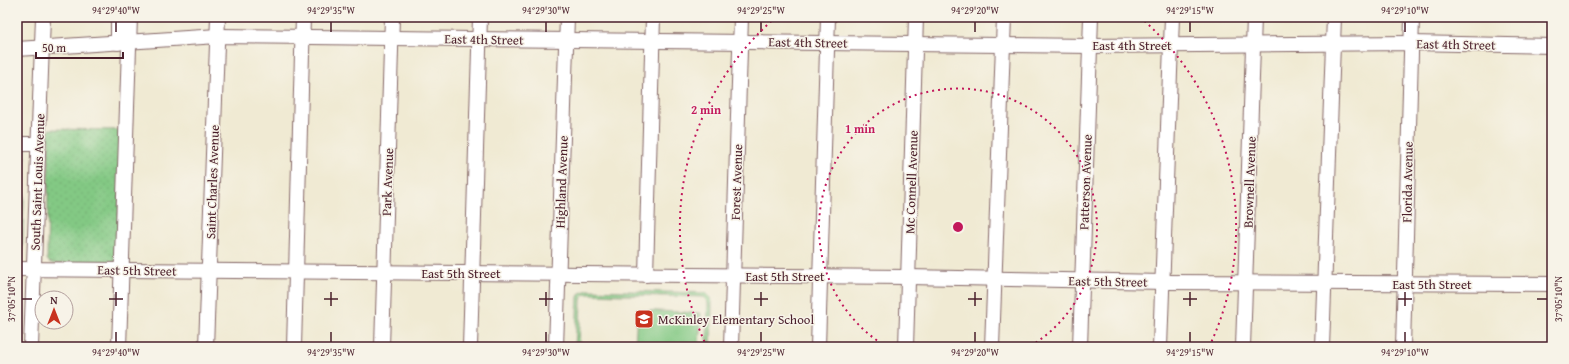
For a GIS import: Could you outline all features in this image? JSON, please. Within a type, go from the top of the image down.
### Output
[{"type":"street","name":"South Saint Louis Avenue","points":[[31,347],[43,17]]},
{"type":"street","points":[[118,17],[123,42],[119,347]]},
{"type":"street","points":[[123,42],[130,17]]},
{"type":"street","name":"Saint Charles Avenue","points":[[206,347],[218,17]]},
{"type":"street","points":[[294,347],[303,17]]},
{"type":"street","name":"Park Avenue","points":[[382,347],[392,17]]},
{"type":"street","points":[[470,347],[480,17]]},
{"type":"street","name":"Highland Avenue","points":[[556,347],[567,17]]},
{"type":"street","points":[[646,275],[654,17]]},
{"type":"street","name":"Forest Avenue","points":[[731,347],[741,17]]},
{"type":"street","points":[[818,347],[828,17]]},
{"type":"street","name":"Mc Connell Avenue","points":[[906,347],[916,17]]},
{"type":"street","points":[[992,347],[1004,17]]},
{"type":"street","name":"Patterson Avenue","points":[[1080,347],[1091,17]]},
{"type":"street","points":[[1160,347],[1164,282],[1172,17]]},
{"type":"street","name":"Brownell Avenue","points":[[1244,347],[1254,17]]},
{"type":"street","points":[[1322,347],[1334,17]]},
{"type":"street","name":"Florida Avenue","points":[[1403,347],[1412,17]]},
{"type":"street","name":"East 4th Street","points":[[17,49],[218,36],[1090,46],[1411,43],[1552,46]]},
{"type":"street","points":[[17,144],[38,144]]},
{"type":"street","name":"East 5th Street","points":[[17,269],[1164,282],[1552,284]]},
{"type":"green space","points":[[49,129],[122,130],[117,264],[54,264],[49,262],[47,259]]},
{"type":"green space","points":[[17,147],[26,147],[22,255],[17,261]]},
{"type":"green space","points":[[588,290],[705,293],[710,297],[712,302],[711,347],[707,347],[708,303],[704,297],[588,294],[583,295],[581,300],[579,347],[575,347],[578,297],[580,293]]},
{"type":"green space","points":[[637,310],[701,313],[699,347],[635,347]]},
{"type":"place","name":"McKinley Elementary School","points":[[644,319]]}]
